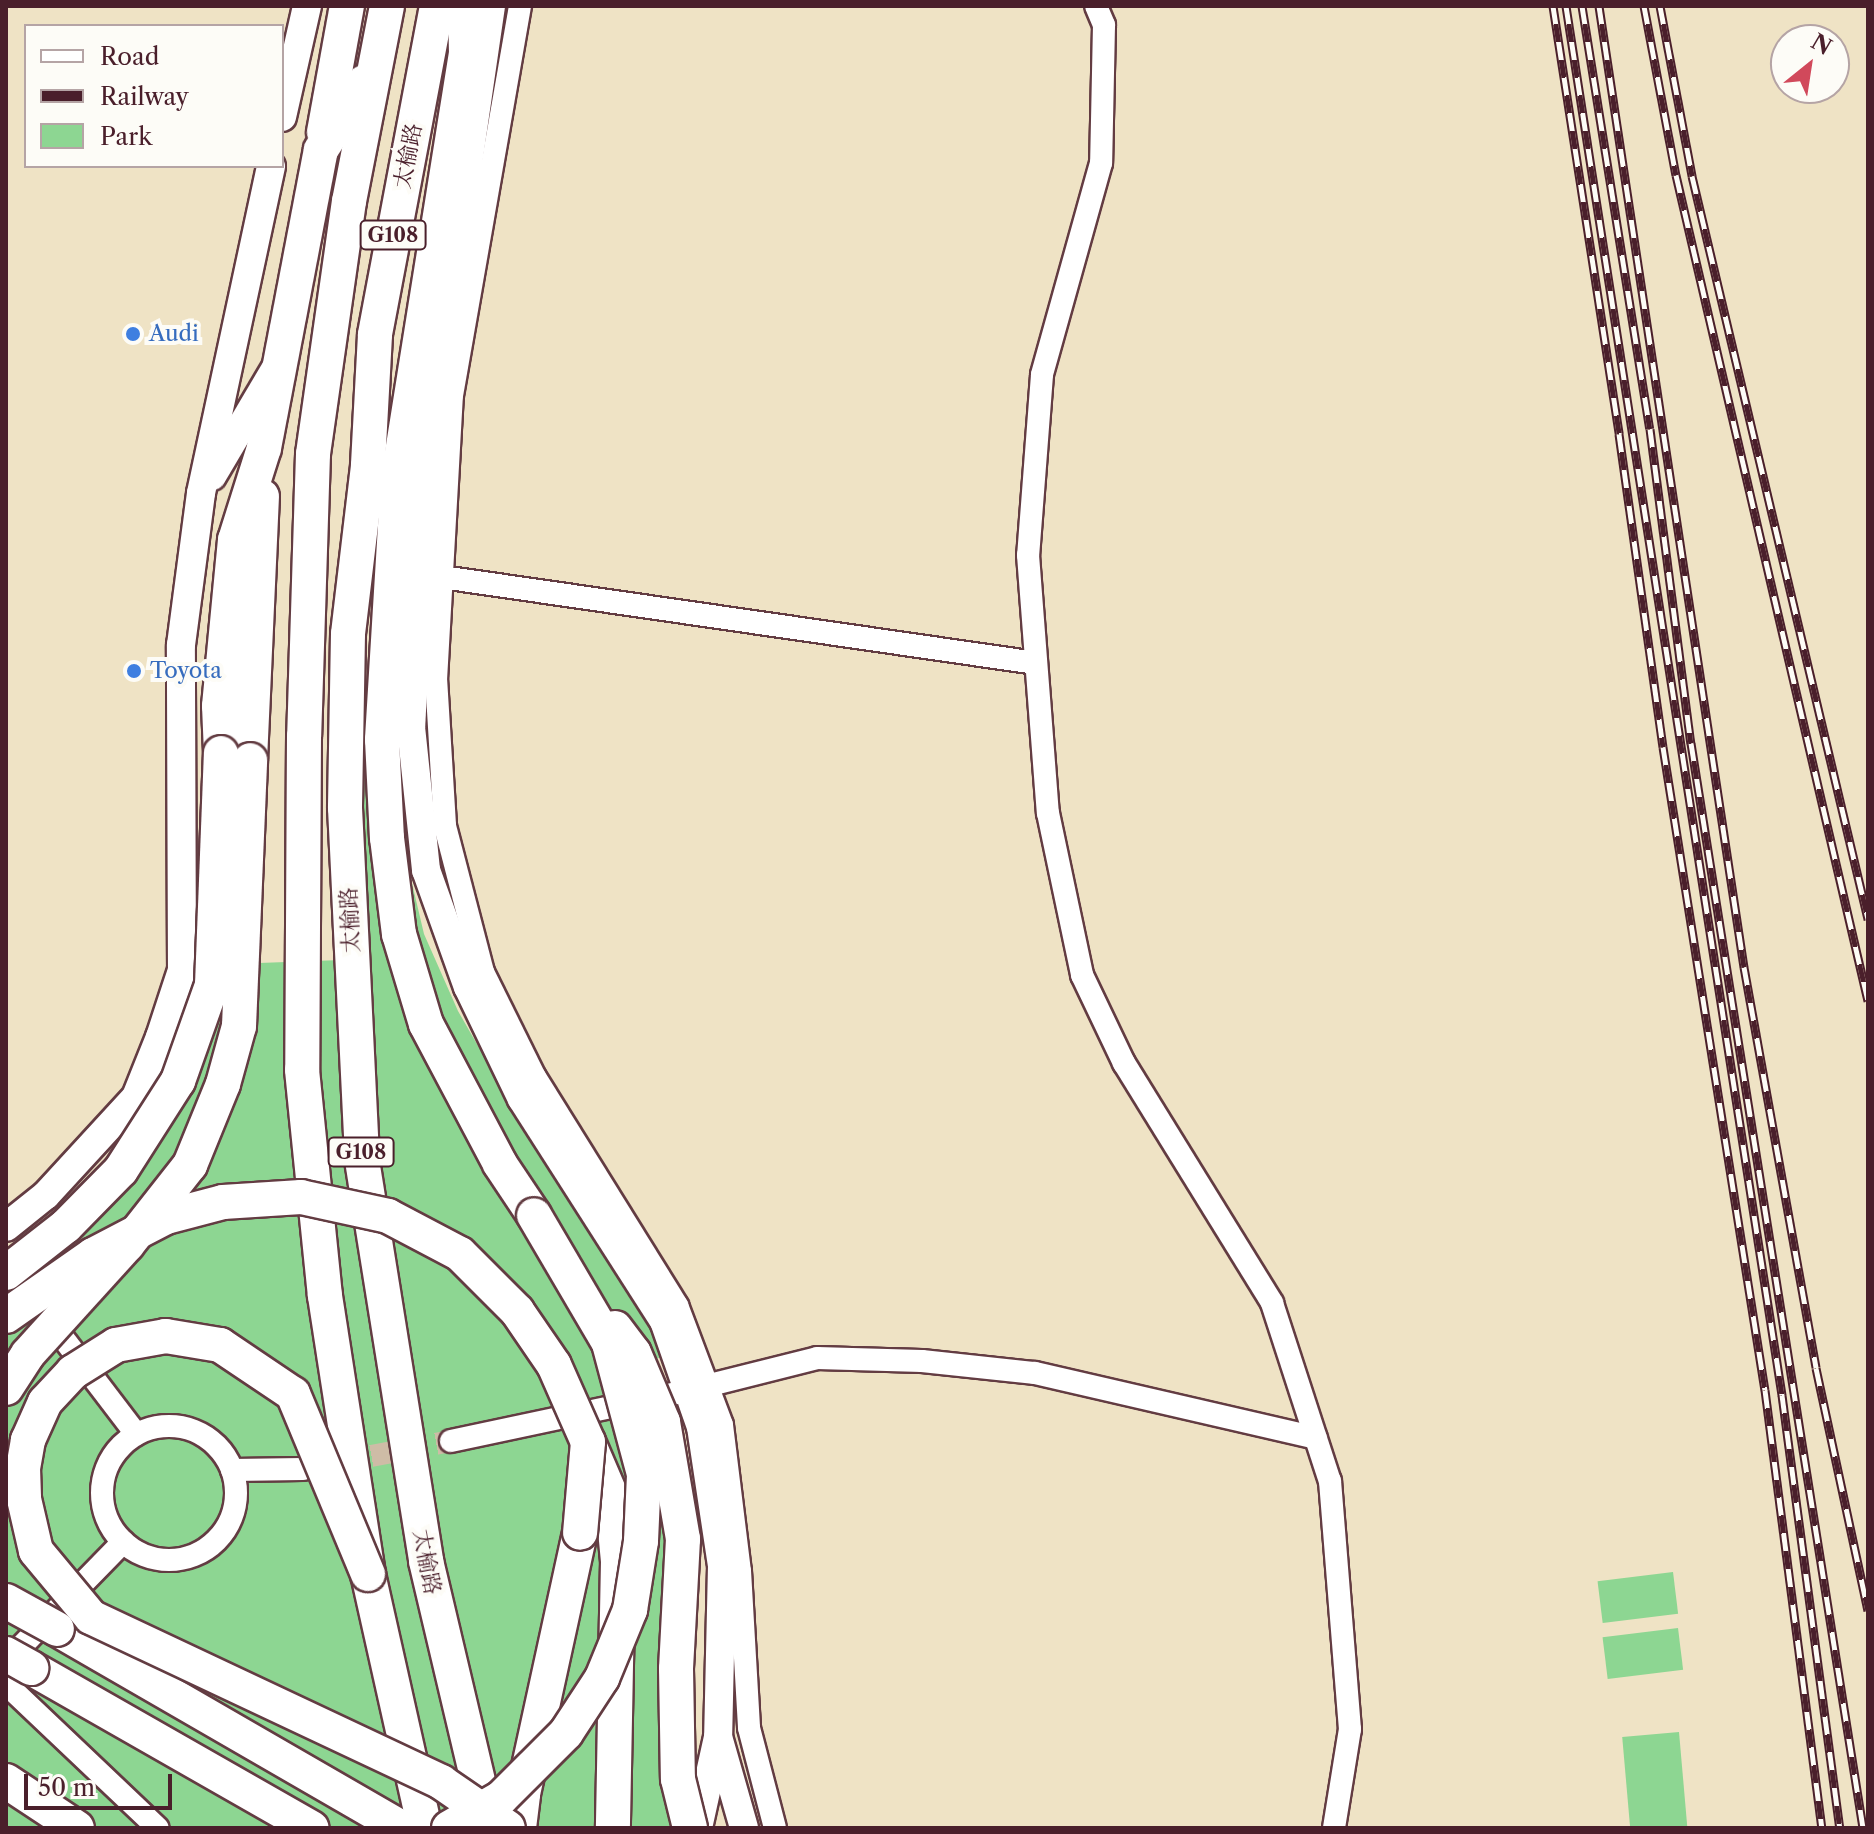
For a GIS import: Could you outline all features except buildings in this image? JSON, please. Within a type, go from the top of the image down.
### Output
[{"type":"highway","points":[[6,1388],[28,1354],[127,1245],[190,1165],[223,1084],[239,1026],[235,757],[219,706],[235,540],[264,448],[347,6]]},
{"type":"highway","name":"太榆路","points":[[387,6],[349,201],[313,454],[303,752],[302,1070],[325,1296],[368,1574],[425,1828]]},
{"type":"highway","name":"太榆路","points":[[437,6],[375,335],[368,466],[348,634],[345,808],[362,1160],[426,1561],[489,1828]]},
{"type":"highway","points":[[449,1828],[501,1798],[566,1733],[602,1678],[630,1610],[641,1541],[644,1474],[609,1343],[500,1164],[426,1024],[399,934],[387,838],[382,740],[398,477],[466,53],[465,6]]},
{"type":"highway","points":[[321,150],[375,64]]},
{"type":"highway","points":[[6,1273],[66,1226],[121,1170],[178,1081],[212,985],[235,757]]},
{"type":"highway","points":[[6,1316],[93,1255],[166,1217],[223,1202],[301,1197],[388,1216],[460,1254],[517,1311],[554,1365],[612,1498],[618,1561],[613,1828]]},
{"type":"highway","points":[[554,1250],[634,1353],[663,1422],[683,1539],[676,1669],[678,1779],[690,1828]]},
{"type":"highway","points":[[368,1574],[293,1394],[220,1345],[166,1336],[116,1345],[73,1372],[45,1402],[28,1440],[23,1468],[24,1499],[36,1551],[91,1617],[428,1775],[508,1828]]},
{"type":"highway","points":[[519,1828],[523,1794],[580,1533],[588,1442]]},
{"type":"highway","points":[[6,1601],[402,1828]]},
{"type":"highway","points":[[6,1654],[312,1828]]},
{"type":"highway","points":[[6,1782],[20,1811],[38,1828]]},
{"type":"highway","points":[[6,1782],[77,1828]]},
{"type":"main road","points":[[284,108],[307,6]]},
{"type":"main road","points":[[491,6],[424,465],[411,727],[426,870],[468,987],[522,1099],[664,1321],[698,1388],[722,1566],[718,1737],[698,1828]]},
{"type":"main road","points":[[6,1227],[46,1195],[136,1097],[182,970],[181,645],[201,493],[271,168]]},
{"type":"main road","points":[[201,493],[281,360]]},
{"type":"main road","points":[[718,1737],[744,1828]]},
{"type":"street","points":[[520,6],[452,394],[436,678],[445,826],[483,972],[535,1077],[677,1305],[698,1388],[722,1425],[740,1571],[749,1728],[775,1828]]},
{"type":"street","points":[[1096,6],[1104,25],[1101,163],[1042,375],[1028,555],[1048,813],[1082,975],[1124,1063],[1272,1303],[1330,1481],[1350,1729],[1334,1828]]},
{"type":"street","points":[[442,577],[1036,663]]},
{"type":"street","points":[[6,1263],[136,1434]]},
{"type":"street","points":[[451,1441],[698,1388],[817,1358],[922,1361],[1035,1373],[1316,1438]]},
{"type":"street","points":[[158,1427],[181,1427],[203,1435],[220,1450],[232,1470],[236,1492],[233,1514],[223,1534],[206,1549],[186,1558],[163,1560],[142,1555],[123,1542],[110,1526],[103,1506],[102,1485],[113,1456],[136,1434],[158,1427]]},
{"type":"street","points":[[232,1470],[303,1469]]},
{"type":"street","points":[[6,1662],[123,1542]]},
{"type":"street","points":[[6,1684],[158,1828]]},
{"type":"green space","points":[[357,780],[407,781],[407,862],[424,934],[458,1011],[497,1079],[606,1241],[669,1353],[633,1370],[667,1508],[675,1828],[6,1828],[6,1327],[136,1175],[222,982],[259,963],[368,959]]},
{"type":"green space","points":[[1673,1572],[1678,1614],[1603,1623],[1598,1581]]},
{"type":"green space","points":[[1678,1628],[1683,1670],[1608,1679],[1603,1637]]},
{"type":"green space","points":[[1679,1732],[1687,1828],[1630,1828],[1622,1737]]},
{"type":"tunnel","points":[[339,1462],[451,1441]]},
{"type":"railway","points":[[1553,6],[1619,434],[1663,747],[1765,1390],[1822,1828]]},
{"type":"railway","points":[[1566,6],[1782,1395],[1840,1828]]},
{"type":"railway","points":[[1582,6],[1650,429],[1691,743],[1863,1828]]},
{"type":"railway","points":[[1599,6],[1744,967],[1816,1368],[1868,1610]]},
{"type":"railway","points":[[1644,6],[1676,175],[1868,1001]]},
{"type":"railway","points":[[1660,6],[1692,176],[1868,919]]},
{"type":"place","name":"Audi","points":[[133,334]]},
{"type":"place","name":"Toyota","points":[[134,671]]}]
